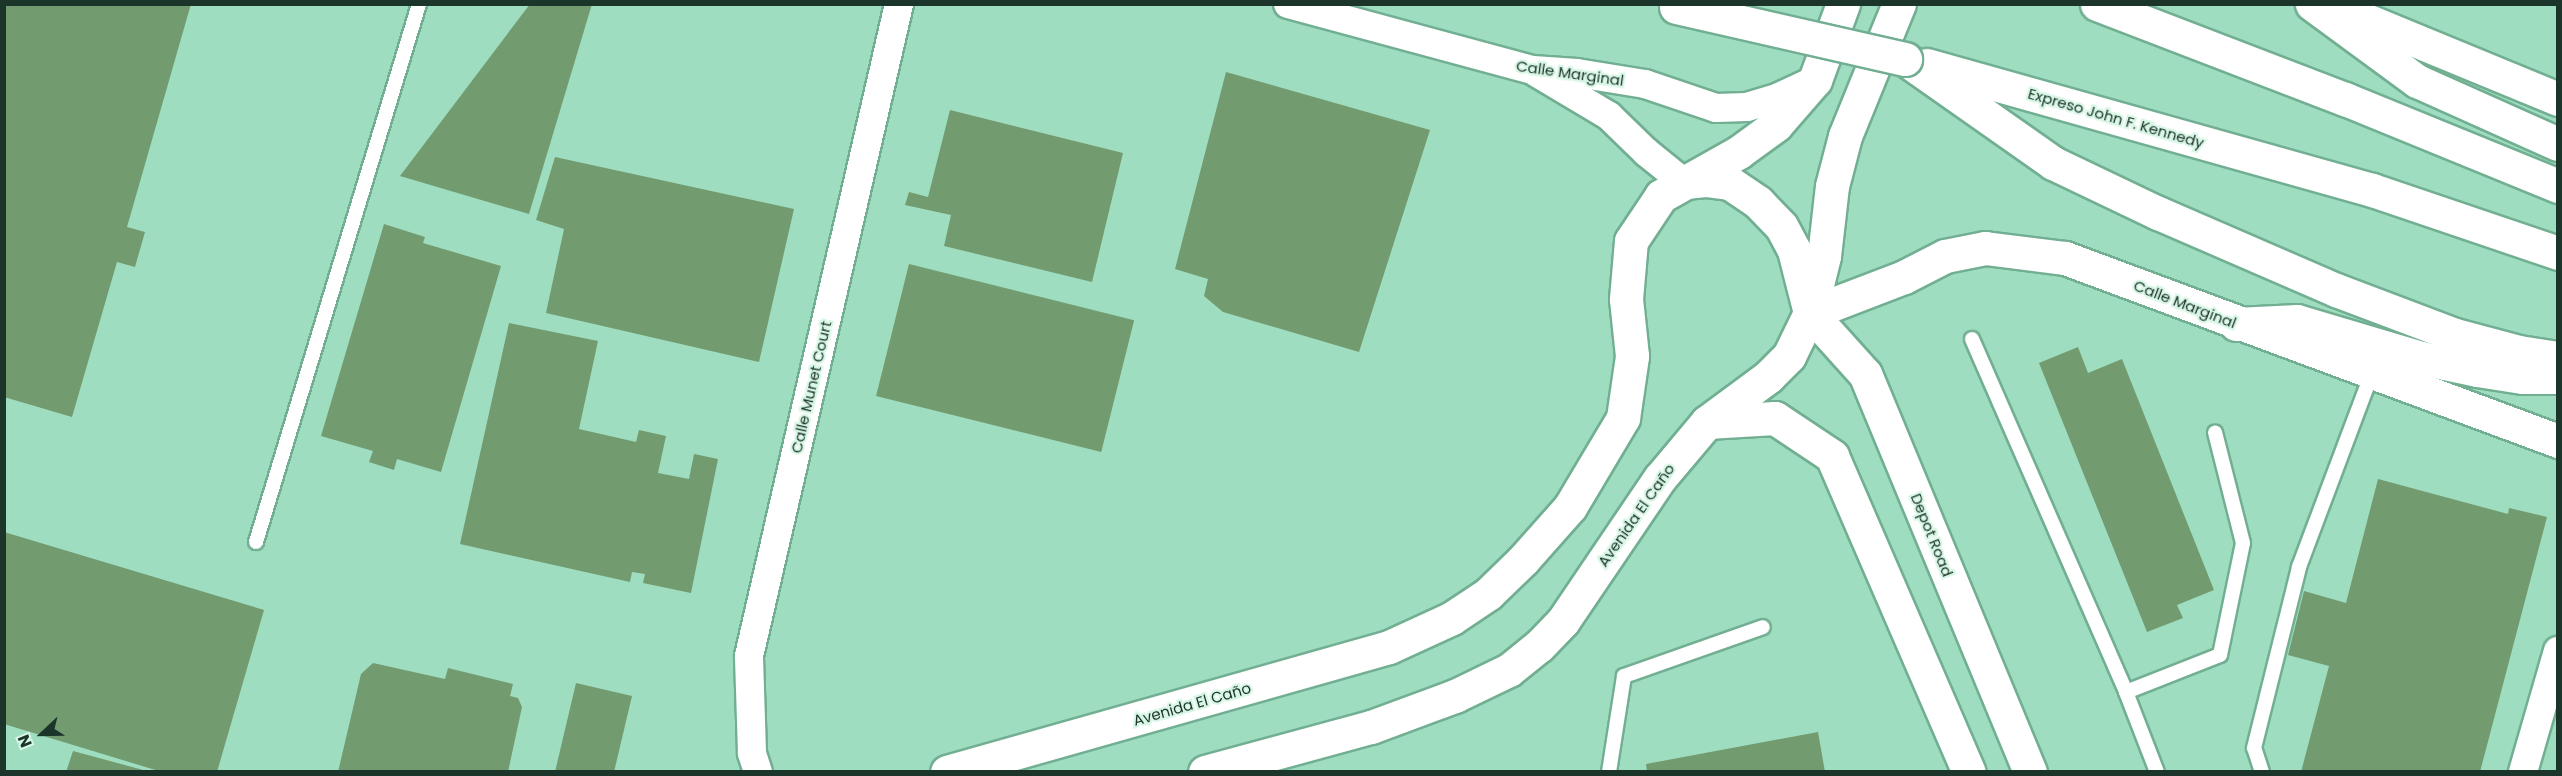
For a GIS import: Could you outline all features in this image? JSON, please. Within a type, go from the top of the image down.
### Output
[{"type":"main road","points":[[1815,80],[1843,4]]},
{"type":"main road","name":"Avenida El Caño","points":[[1204,771],[1371,727],[1455,696],[1509,670],[1539,646],[1563,621],[1660,477],[1707,422],[1768,377],[1789,356],[1810,313],[1824,256],[1832,186],[1845,136],[1899,4]]},
{"type":"main road","points":[[2097,4],[2345,99],[2558,186]]},
{"type":"main road","points":[[2312,4],[2417,81],[2558,144]]},
{"type":"main road","points":[[2329,4],[2558,99]]},
{"type":"main road","name":"Expreso John F. Kennedy","points":[[1672,5],[1905,59],[2372,190],[2558,252]]},
{"type":"main road","points":[[1905,59],[2053,164],[2158,213],[2336,290],[2455,335],[2519,352],[2558,358]]},
{"type":"main road","name":"Avenida El Caño","points":[[947,771],[1389,647],[1452,618],[1488,594],[1570,507],[1623,418],[1632,356],[1626,288],[1631,241],[1661,196],[1739,152],[1776,125],[1815,80]]},
{"type":"main road","points":[[1683,182],[1704,180],[1730,183],[1758,202],[1781,226],[1794,250],[1810,313]]},
{"type":"main road","name":"Calle Marginal","points":[[1810,313],[1904,278],[1945,256],[1985,248],[2074,261],[2236,324],[2558,441]]},
{"type":"main road","name":"Depot Road","points":[[1810,313],[1865,374],[2030,771]]},
{"type":"main road","points":[[2236,324],[2297,321],[2399,352],[2477,370],[2523,377],[2558,377]]},
{"type":"main road","points":[[1707,422],[1775,418],[1832,456],[1969,771]]},
{"type":"street","name":"Calle Munet Court","points":[[758,771],[752,753],[748,656],[899,4]]},
{"type":"street","name":"Calle Marginal","points":[[1288,4],[1533,70],[1577,73],[1645,84],[1716,108],[1747,107],[1779,97],[1815,80]]},
{"type":"street","points":[[1533,70],[1609,116],[1646,152],[1683,182]]},
{"type":"street","points":[[2523,771],[2547,733],[2558,651]]},
{"type":"lane","points":[[256,542],[419,4]]},
{"type":"lane","points":[[1972,339],[2126,692],[2157,771]]},
{"type":"lane","points":[[2262,771],[2254,748],[2299,567],[2372,373]]},
{"type":"lane","points":[[2126,692],[2220,655],[2243,543],[2215,432]]},
{"type":"lane","points":[[1609,771],[1624,676],[1763,627]]},
{"type":"building","points":[[4,4],[191,4],[127,227],[145,232],[135,267],[117,262],[72,417],[4,397]]},
{"type":"building","points":[[530,4],[592,4],[529,214],[400,176]]},
{"type":"building","points":[[1226,72],[1430,130],[1359,352],[1223,312],[1204,296],[1208,279],[1175,269]]},
{"type":"building","points":[[950,110],[1123,153],[1092,282],[944,246],[951,215],[905,205],[909,192],[928,197]]},
{"type":"building","points":[[555,157],[794,209],[759,362],[546,313],[564,229],[536,220]]},
{"type":"building","points":[[384,224],[425,237],[423,243],[501,266],[441,472],[397,459],[394,470],[369,462],[373,451],[321,436]]},
{"type":"building","points":[[909,264],[1134,320],[1101,452],[876,396]]},
{"type":"building","points":[[509,323],[598,341],[579,429],[636,442],[639,430],[666,436],[658,473],[689,479],[694,454],[718,459],[691,593],[643,583],[645,574],[632,572],[630,582],[460,544]]},
{"type":"building","points":[[2078,347],[2088,373],[2122,359],[2214,590],[2177,605],[2183,618],[2147,632],[2039,363]]},
{"type":"building","points":[[2378,479],[2508,514],[2509,508],[2547,517],[2480,772],[2301,772],[2329,666],[2288,655],[2304,591],[2346,603]]},
{"type":"building","points":[[4,532],[264,610],[217,772],[162,772],[4,724]]},
{"type":"building","points":[[373,663],[445,679],[448,668],[513,684],[510,696],[518,698],[522,707],[508,772],[338,772],[361,674]]},
{"type":"building","points":[[576,683],[632,696],[614,772],[555,772]]},
{"type":"building","points":[[1818,732],[1825,772],[1647,772],[1646,764]]},
{"type":"building","points":[[73,751],[147,771],[147,772],[66,772]]}]
